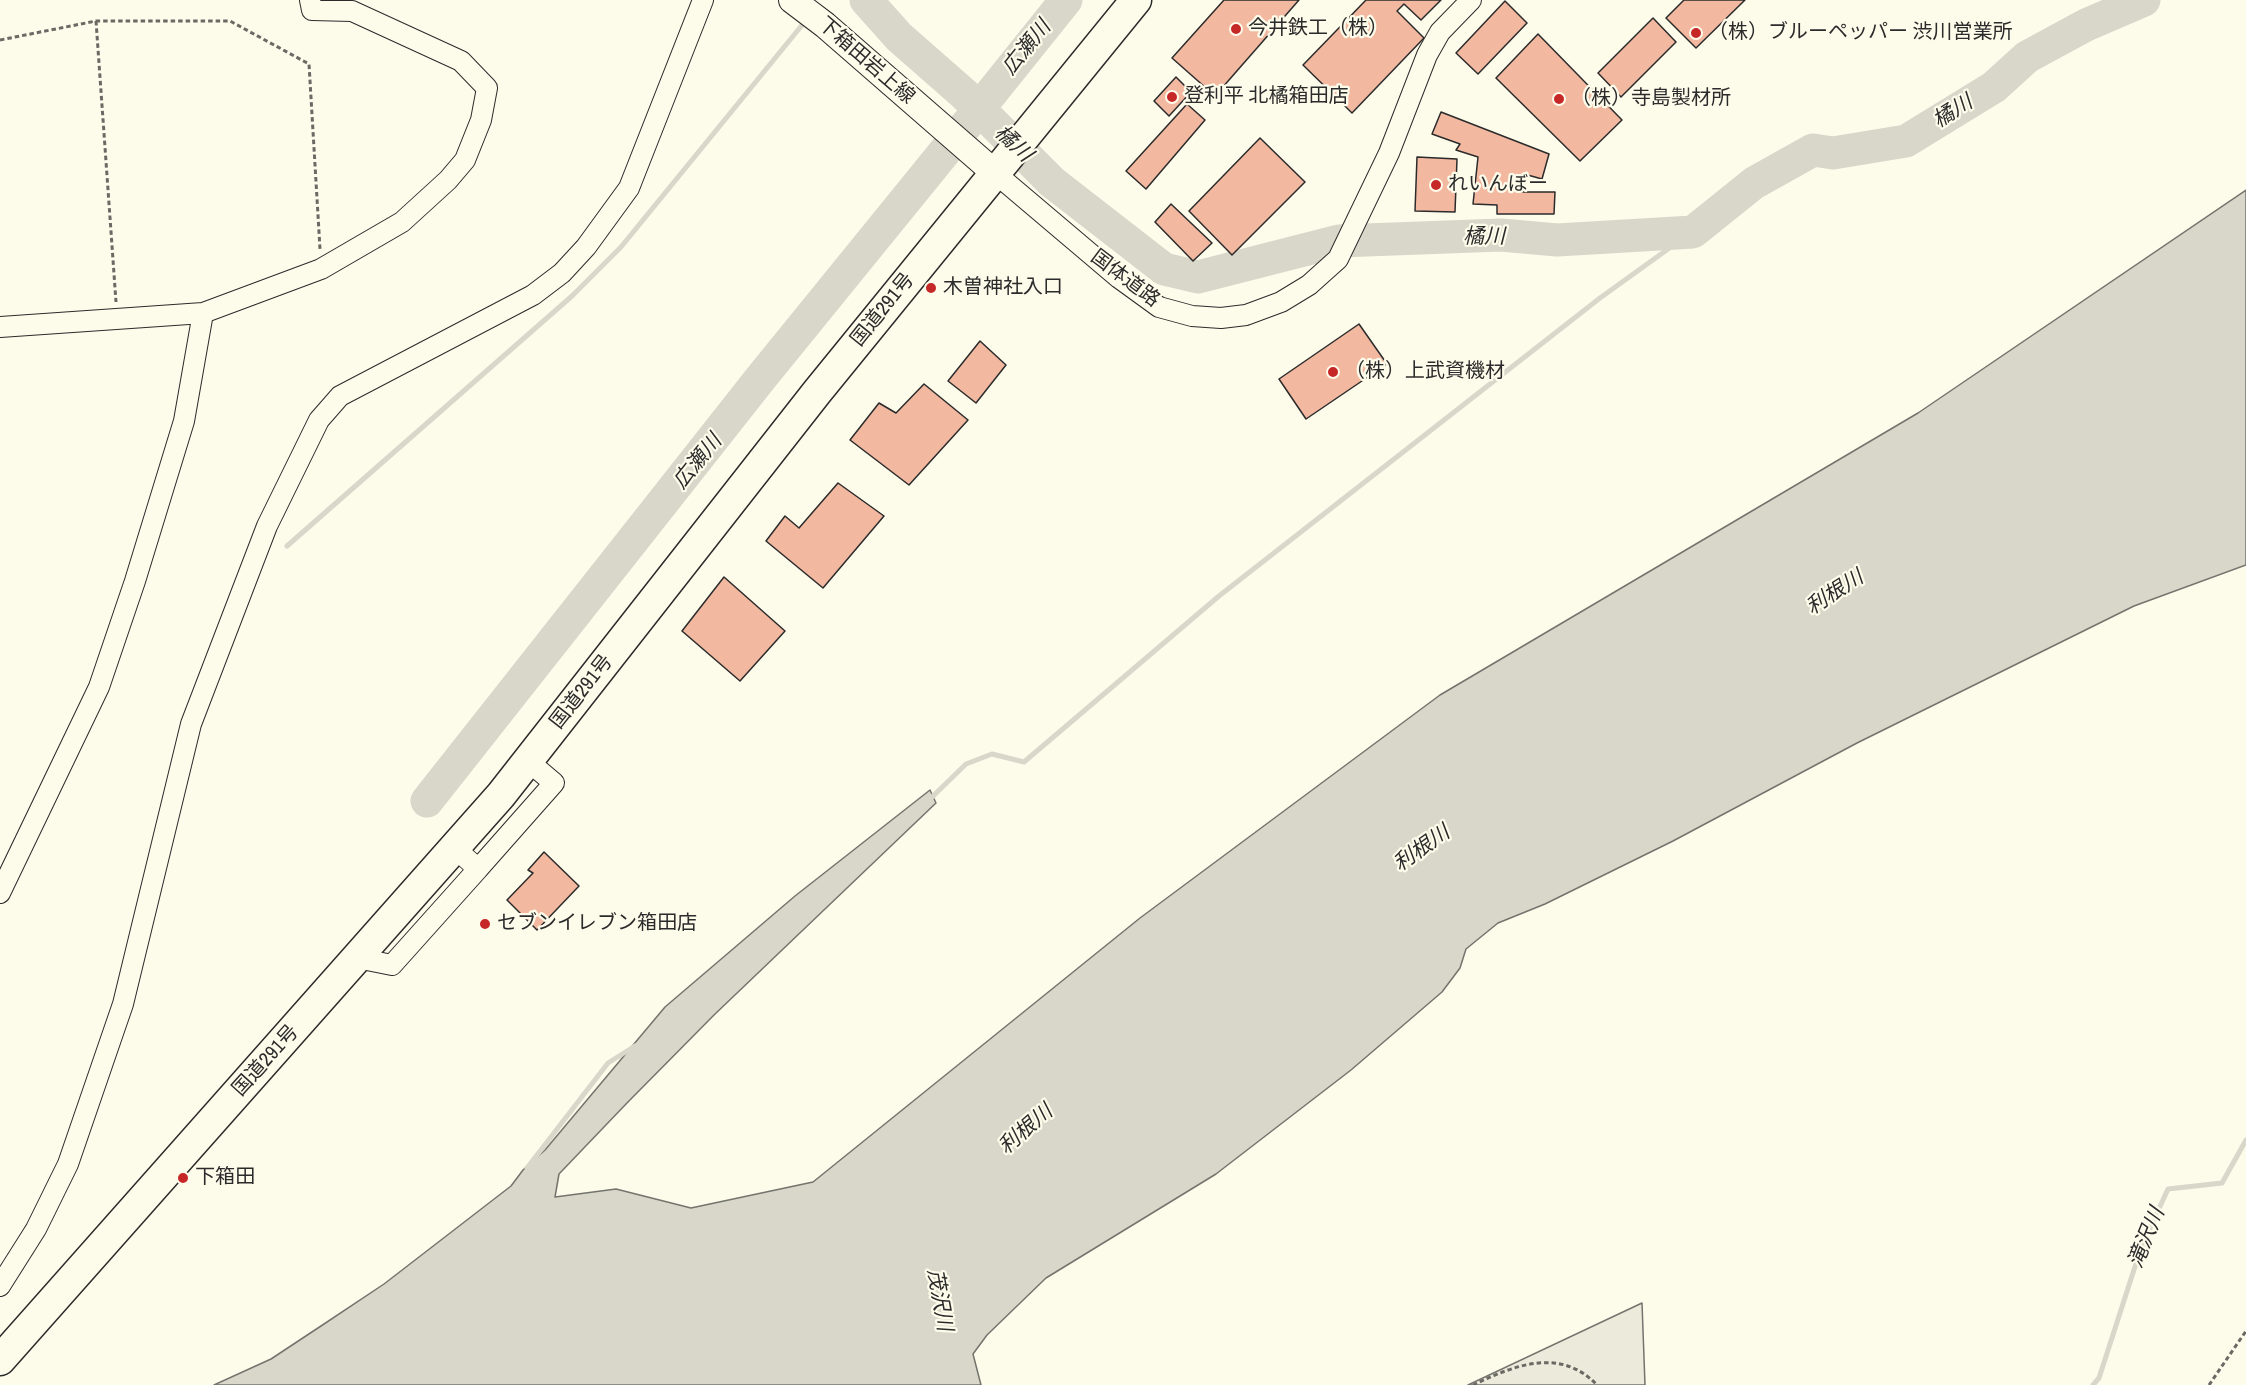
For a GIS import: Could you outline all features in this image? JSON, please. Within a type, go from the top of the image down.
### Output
[{"type":"highway","name":"国道291号","points":[[0,1360],[455,848],[528,761],[817,392],[1136,0]]},
{"type":"main road","name":"下箱田岩上線","points":[[793,0],[969,150],[1002,164]]},
{"type":"street","points":[[0,327],[203,313],[321,269],[402,222],[448,180],[465,160],[481,120],[487,88],[461,61],[352,11],[312,10],[310,0]]},
{"type":"street","points":[[0,1286],[36,1229],[68,1164],[123,1004],[191,724],[267,526],[319,420],[340,396],[533,295],[562,273],[586,247],[629,188],[703,0]]},
{"type":"street","name":"国体道路","points":[[1002,164],[1159,307],[1192,316],[1221,318],[1246,315],[1281,302],[1309,285],[1338,259],[1362,214],[1389,153],[1427,55],[1440,32],[1471,0]]},
{"type":"street","points":[[0,893],[99,687],[135,581],[184,421],[203,313]]},
{"type":"street","points":[[357,958],[392,965],[554,783],[528,761]]},
{"type":"street","points":[[455,848],[478,869]]},
{"type":"path","points":[[0,40],[96,21],[230,21],[309,64],[321,269]]},
{"type":"path","points":[[96,21],[117,319]]},
{"type":"path","points":[[2209,1385],[2246,1331]]},
{"type":"path","points":[[1473,1385],[1528,1362],[1555,1363],[1588,1376],[1597,1385]]},
{"type":"shaded area","points":[[1642,1303],[1645,1385],[1468,1385]]},
{"type":"water","points":[[2246,190],[2246,565],[2134,606],[1857,743],[1673,841],[1545,904],[1498,923],[1466,949],[1460,968],[1442,992],[1351,1070],[1216,1174],[1046,1278],[987,1335],[973,1354],[981,1385],[214,1385],[271,1359],[384,1284],[511,1186],[523,1170],[545,1150],[665,1007],[795,896],[930,790],[936,803],[714,1015],[626,1104],[559,1174],[555,1197],[616,1189],[691,1208],[813,1182],[1140,918],[1440,695],[1918,413]]},
{"type":"building","name":"今井鉄工（株）","points":[[1224,0],[1299,0],[1215,96],[1172,58]]},
{"type":"building","points":[[1366,0],[1441,0],[1421,20],[1404,4],[1397,11],[1424,38],[1352,113],[1303,65]]},
{"type":"building","name":"（株）ブルーペッパー 渋川営業所","points":[[1684,0],[1745,0],[1696,48],[1666,18]]},
{"type":"building","points":[[1505,1],[1527,23],[1478,74],[1456,53]]},
{"type":"building","points":[[1653,18],[1676,42],[1621,97],[1598,73]]},
{"type":"building","name":"（株）寺島製材所","points":[[1538,34],[1622,120],[1580,161],[1496,78]]},
{"type":"building","name":"登利平 北橘箱田店","points":[[1176,77],[1191,92],[1169,116],[1154,101]]},
{"type":"building","points":[[1187,104],[1205,120],[1146,189],[1126,171]]},
{"type":"building","points":[[1441,112],[1549,154],[1542,179],[1524,174],[1523,192],[1555,192],[1554,214],[1497,214],[1497,205],[1473,204],[1478,157],[1456,150],[1460,144],[1432,134]]},
{"type":"building","points":[[1260,138],[1305,182],[1232,255],[1189,211]]},
{"type":"building","name":"れいんぼー","points":[[1417,157],[1457,159],[1455,212],[1415,211]]},
{"type":"building","points":[[1171,204],[1212,243],[1193,261],[1155,222]]},
{"type":"building","name":"（株）上武資機材","points":[[1359,324],[1387,364],[1306,419],[1279,379]]},
{"type":"building","points":[[980,341],[1006,365],[976,403],[948,381]]},
{"type":"building","points":[[924,384],[968,420],[909,485],[850,440],[879,403],[896,413]]},
{"type":"building","points":[[838,483],[884,516],[823,588],[766,541],[785,516],[799,528]]},
{"type":"building","points":[[724,577],[785,631],[740,681],[682,631]]},
{"type":"building","points":[[544,852],[579,886],[537,930],[507,900],[533,873],[528,870]]},
{"type":"waterway","name":"橘川","points":[[866,0],[899,37],[964,94],[1052,182],[1164,269],[1198,277],[1339,241],[1501,235],[1557,240],[1693,232],[1754,183],[1813,150],[1833,153],[1906,141],[1994,87],[2027,57],[2086,25],[2144,0]]},
{"type":"waterway","name":"広瀬川","points":[[989,96],[1066,0]]},
{"type":"waterway","points":[[287,546],[572,296],[621,247],[807,19]]},
{"type":"waterway","name":"広瀬川","points":[[427,801],[760,379],[968,123]]},
{"type":"waterway","points":[[930,799],[966,764],[992,754],[1024,762],[1219,596],[1600,298],[1700,226]]},
{"type":"waterway","points":[[527,1168],[608,1063],[635,1046]]},
{"type":"waterway","name":"滝沢川","points":[[2093,1385],[2099,1378],[2141,1248],[2168,1189],[2222,1183],[2246,1140]]},
{"type":"place","name":"今井鉄工（株）","points":[[1236,29]]},
{"type":"place","name":"（株）ブルーペッパー 渋川営業所","points":[[1696,33]]},
{"type":"place","name":"登利平 北橘箱田店","points":[[1172,97]]},
{"type":"place","name":"（株）寺島製材所","points":[[1559,99]]},
{"type":"place","name":"れいんぼー","points":[[1436,185]]},
{"type":"place","name":"木曽神社入口","points":[[931,288]]},
{"type":"place","name":"（株）上武資機材","points":[[1333,372]]},
{"type":"place","name":"セブンイレブン箱田店","points":[[485,924]]},
{"type":"place","name":"下箱田","points":[[183,1178]]},
{"type":"water label","name":"利根川","points":[[1835,593]]},
{"type":"water label","name":"利根川","points":[[1422,849]]},
{"type":"water label","name":"利根川","points":[[1026,1130]]},
{"type":"water label","name":"茂沢川","points":[[939,1300]]}]
